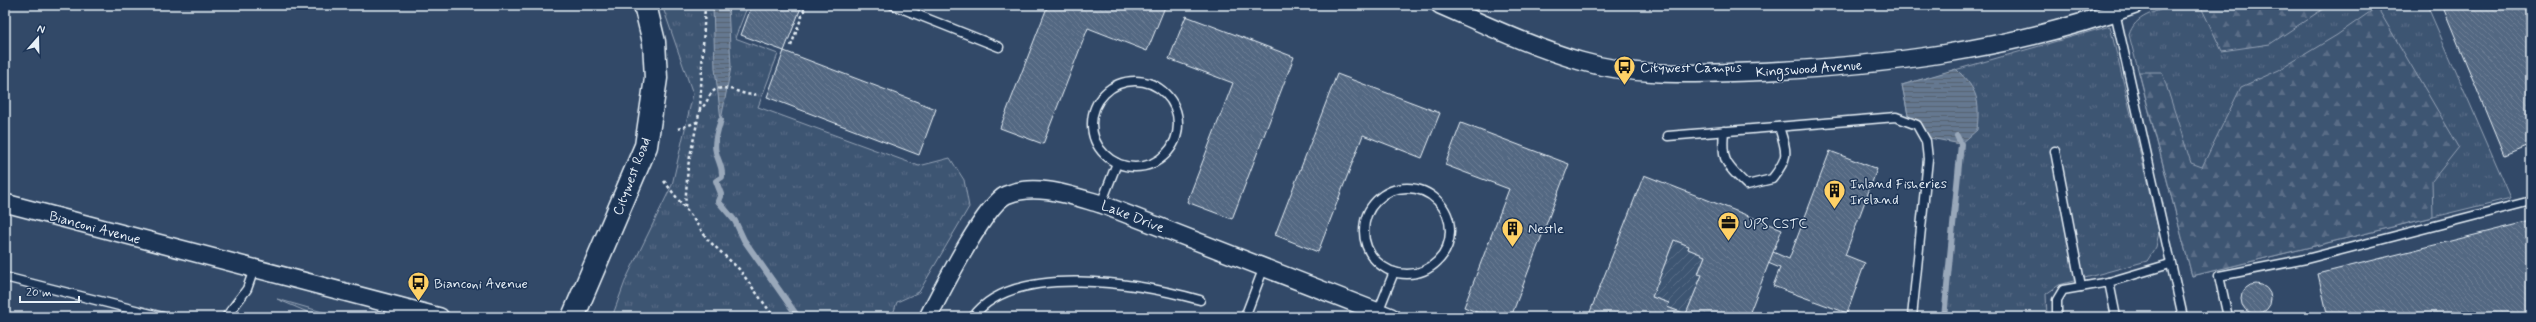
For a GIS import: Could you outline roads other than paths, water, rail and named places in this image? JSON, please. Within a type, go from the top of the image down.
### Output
[{"type":"main road","name":"Citywest Road","points":[[573,317],[646,146],[656,78],[654,42],[645,5]]},
{"type":"street","name":"Kingswood Avenue","points":[[1440,5],[1518,38],[1581,61],[1622,69],[1670,75],[1802,70],[1894,61],[1962,51],[2036,35],[2136,5]]},
{"type":"street","name":"Lake Drive","points":[[932,316],[989,211],[1006,195],[1025,191],[1055,191],[1101,204],[1384,314]]},
{"type":"street","name":"Bianconi Avenue","points":[[5,203],[440,317]]},
{"type":"lane","points":[[893,5],[999,47]]},
{"type":"lane","points":[[2115,12],[2183,317]]},
{"type":"lane","points":[[1136,81],[1158,88],[1173,103],[1177,113],[1179,124],[1173,145],[1158,161],[1148,165],[1138,167],[1117,163],[1107,157],[1094,137],[1093,114],[1097,103],[1104,94],[1124,82],[1136,81]]},
{"type":"lane","points":[[1668,136],[1896,117],[1917,125],[1926,141],[1928,159],[1912,317]]},
{"type":"lane","points":[[1724,131],[1722,151],[1729,168],[1747,185],[1772,179],[1785,162],[1785,148],[1779,127]]},
{"type":"lane","points":[[2055,151],[2081,287]]},
{"type":"lane","points":[[1101,204],[1117,163]]},
{"type":"lane","points":[[1402,188],[1425,191],[1435,197],[1448,214],[1450,230],[1448,246],[1442,256],[1426,270],[1415,273],[1394,272],[1374,259],[1368,249],[1364,226],[1367,215],[1373,204],[1391,190],[1402,188]]},
{"type":"lane","points":[[2228,317],[2219,276],[2306,259],[2531,201]]},
{"type":"lane","points":[[2057,317],[2057,300],[2063,290],[2109,282],[2170,264]]},
{"type":"lane","points":[[1245,317],[1264,267]]},
{"type":"lane","points":[[226,317],[247,289],[254,269]]},
{"type":"lane","points":[[1384,314],[1394,272]]},
{"type":"lane","points":[[5,277],[163,317]]},
{"type":"lane","points":[[2109,282],[2116,317]]},
{"type":"lane","points":[[973,317],[991,299],[1014,289],[1050,284],[1114,283],[1161,290],[1200,300]]},
{"type":"waterway","points":[[721,120],[715,144],[722,173],[722,177],[716,181],[721,194],[718,201],[735,221],[744,240],[798,317]]},
{"type":"waterway","points":[[1944,317],[1961,144],[1957,136]]},
{"type":"place","name":"Citywest Campus","points":[[1625,86]]},
{"type":"place","name":"Inland Fisheries Ireland","points":[[1834,210]]},
{"type":"place","name":"UPS CSTC","points":[[1729,242]]},
{"type":"place","name":"Nestle","points":[[1512,248]]},
{"type":"place","name":"Bianconi Avenue","points":[[419,302]]}]
